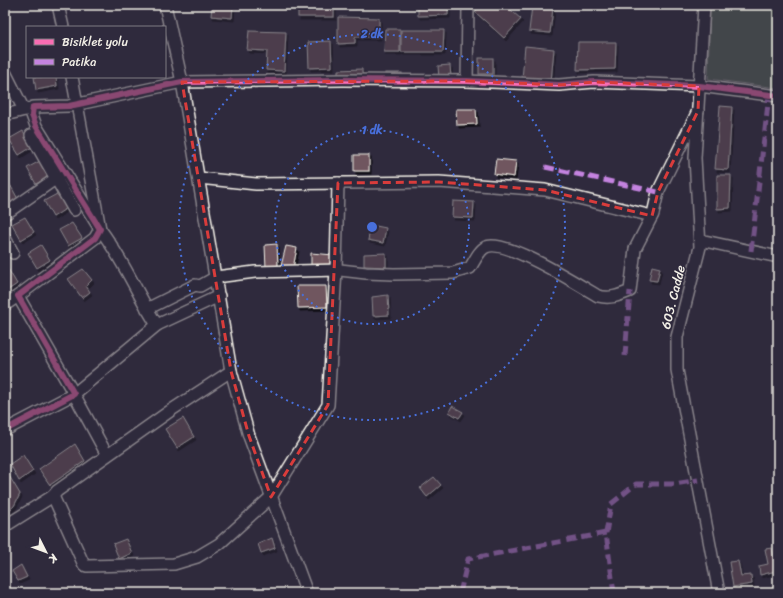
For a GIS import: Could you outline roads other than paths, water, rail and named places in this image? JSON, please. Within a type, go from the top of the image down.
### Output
[{"type":"street","points":[[58,5],[62,26]]},
{"type":"street","points":[[165,5],[182,82],[231,371],[249,436],[307,593]]},
{"type":"street","points":[[466,81],[468,5]]},
{"type":"street","name":"603. Cadde","points":[[704,5],[695,158],[700,247],[678,337],[677,370],[719,593]]},
{"type":"street","points":[[5,73],[32,115],[60,175],[74,210]]},
{"type":"street","points":[[5,305],[95,238],[100,229],[72,78]]},
{"type":"street","points":[[5,115],[28,109],[77,104],[182,82],[343,80],[466,81],[559,85],[594,82],[699,86],[778,96]]},
{"type":"street","points":[[147,309],[195,285],[200,286],[216,277],[255,272],[336,270],[394,274],[454,273],[470,268],[484,247],[490,245],[500,246],[534,260],[598,296],[607,298],[620,295],[630,291],[635,249],[652,216],[658,192],[698,111]]},
{"type":"street","points":[[31,135],[109,241],[157,325]]},
{"type":"street","points":[[5,214],[60,175]]},
{"type":"street","points":[[199,178],[256,184],[439,182],[545,190],[652,216]]},
{"type":"street","points":[[53,496],[84,565],[86,566],[174,564],[197,557],[219,544],[272,497],[328,405],[336,270],[338,183]]},
{"type":"street","points":[[5,238],[12,253]]},
{"type":"street","points":[[700,240],[778,257]]},
{"type":"street","points":[[18,296],[107,455]]},
{"type":"street","points":[[5,430],[74,394],[157,325],[219,296]]},
{"type":"street","points":[[5,526],[53,496],[57,491],[107,455],[231,371]]}]
